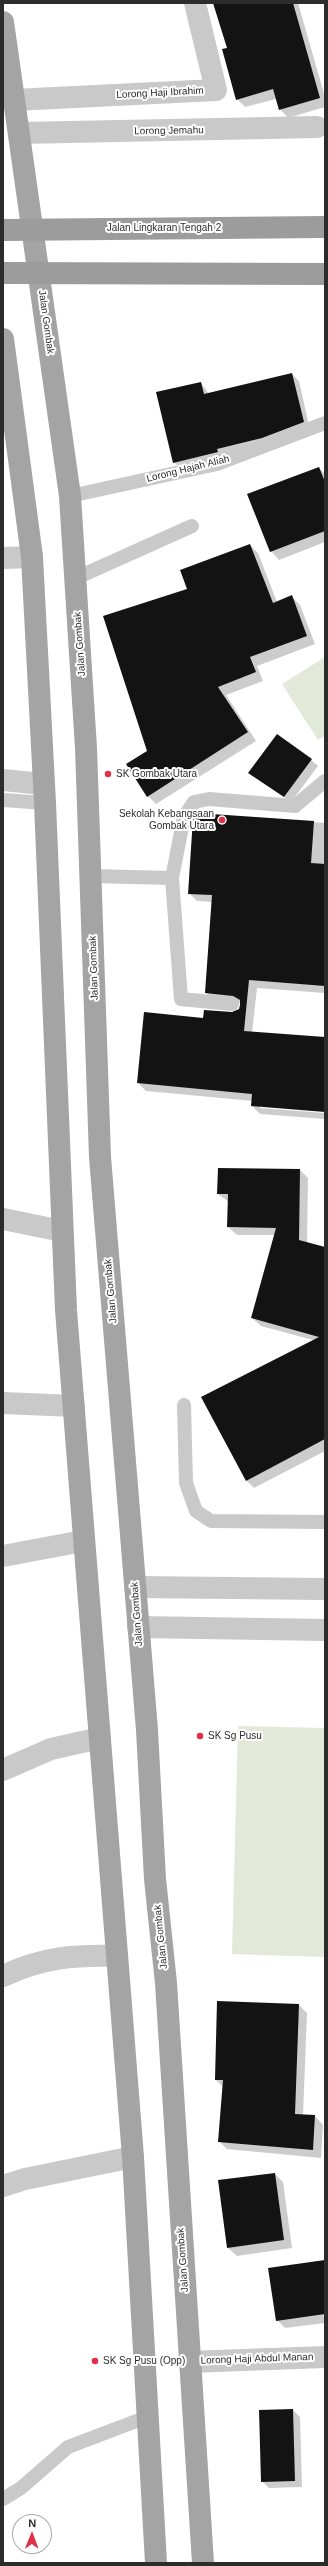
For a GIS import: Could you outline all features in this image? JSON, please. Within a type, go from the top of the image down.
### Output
[{"type":"highway","name":"Jalan Lingkaran Tengah 2","points":[[3,230],[325,227]]},
{"type":"highway","points":[[3,273],[325,274]]},
{"type":"main road","name":"Jalan Gombak","points":[[3,22],[20,133],[70,496],[86,748],[100,1157],[135,1587],[155,1879],[166,1983],[203,2563]]},
{"type":"main road","points":[[3,339],[32,557],[44,794],[62,1231],[83,1541],[133,2157],[146,2417],[156,2563]]},
{"type":"street","name":"Lorong Haji Ibrahim","points":[[14,100],[216,90],[195,3]]},
{"type":"street","name":"Lorong Jemahu","points":[[20,133],[321,126]]},
{"type":"street","points":[[3,558],[32,557]]},
{"type":"street","points":[[3,780],[44,794]]},
{"type":"street","points":[[3,1218],[62,1231]]},
{"type":"street","points":[[3,1403],[74,1406]]},
{"type":"street","points":[[3,1556],[83,1541]]},
{"type":"street","points":[[135,1587],[325,1589]]},
{"type":"street","points":[[138,1627],[325,1630]]},
{"type":"street","points":[[3,1770],[51,1749],[100,1738]]},
{"type":"street","points":[[3,1976],[26,1965],[73,1955],[117,1956]]},
{"type":"street","points":[[3,2186],[25,2179],[133,2157]]},
{"type":"street","name":"Lorong Haji Abdul Manan","points":[[189,2362],[325,2357]]},
{"type":"lane","name":"Lorong Hajah Aliah","points":[[70,496],[217,464],[325,423]]},
{"type":"lane","points":[[76,578],[192,526]]},
{"type":"lane","points":[[232,1004],[181,999],[172,878],[184,817],[194,802],[209,799],[295,806],[325,780]]},
{"type":"lane","points":[[3,800],[44,794]]},
{"type":"lane","points":[[90,876],[172,878]]},
{"type":"lane","points":[[184,1405],[186,1483],[196,1511],[211,1521],[325,1522]]},
{"type":"lane","points":[[3,2498],[21,2488],[68,2447],[146,2417]]},
{"type":"green space","points":[[325,657],[325,736],[318,740],[282,684]]},
{"type":"green space","points":[[238,1726],[325,1728],[325,1957],[232,1954]]},
{"type":"building","points":[[213,3],[293,3],[320,98],[279,110],[273,89],[236,100],[222,49],[227,48]]},
{"type":"building","points":[[292,373],[304,422],[262,438],[217,449],[218,452],[173,463],[156,392],[201,382],[204,394]]},
{"type":"building","points":[[319,467],[325,482],[325,531],[270,552],[247,494]]},
{"type":"building","points":[[250,544],[273,603],[292,595],[307,636],[250,657],[256,672],[218,687],[248,732],[147,797],[126,764],[147,751],[103,616],[187,589],[180,570]]},
{"type":"building","points":[[277,734],[312,759],[284,797],[248,773]]},
{"type":"building","points":[[197,813],[314,821],[311,863],[325,864],[325,986],[249,980],[244,1031],[325,1037],[325,1112],[251,1106],[252,1094],[137,1083],[144,1012],[203,1018],[204,1010],[232,1012],[239,1009],[240,1005],[240,1000],[233,996],[205,993],[212,895],[188,894],[193,818]]},
{"type":"building","points":[[218,1168],[300,1169],[299,1240],[325,1247],[325,1439],[246,1481],[201,1397],[319,1337],[251,1318],[276,1228],[227,1227],[228,1194],[217,1194]]},
{"type":"building","points":[[217,2001],[299,2004],[295,2114],[315,2115],[313,2150],[218,2142],[223,2080],[215,2080]]},
{"type":"building","points":[[275,2173],[284,2240],[227,2248],[218,2180]]},
{"type":"building","points":[[325,2260],[325,2314],[276,2321],[268,2268]]},
{"type":"building","points":[[293,2409],[295,2481],[261,2482],[259,2410]]},
{"type":"place","name":"SK Gombak Utara","points":[[108,774]]},
{"type":"place","name":"Sekolah Kebangsaan Gombak Utara","points":[[222,820]]},
{"type":"place","name":"SK Sg Pusu","points":[[200,1736]]},
{"type":"place","name":"SK Sg Pusu (Opp)","points":[[95,2361]]}]
